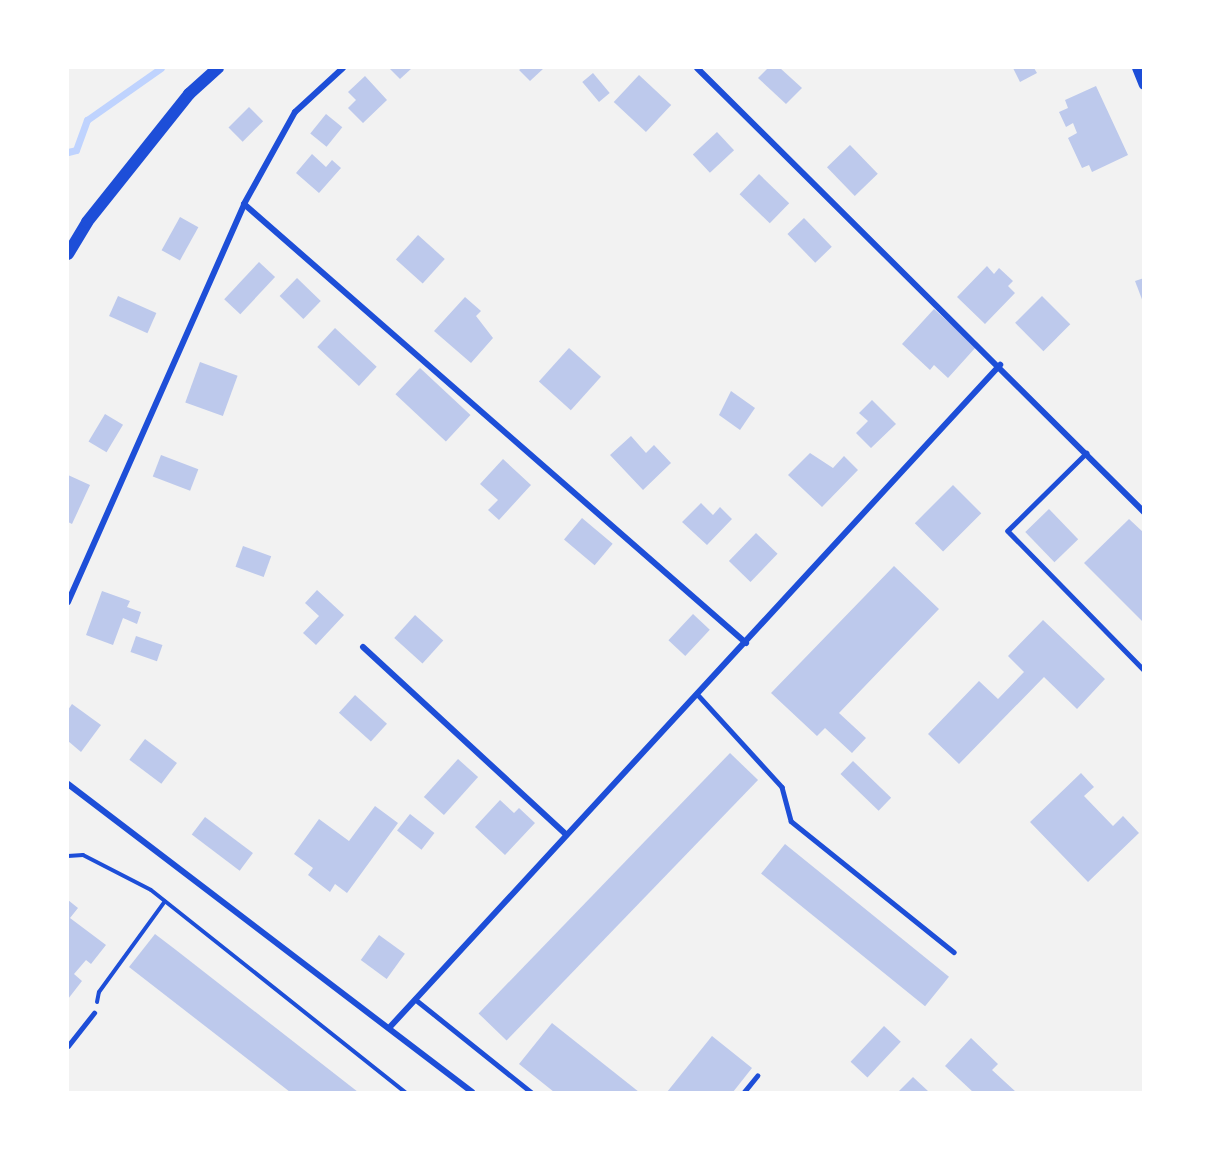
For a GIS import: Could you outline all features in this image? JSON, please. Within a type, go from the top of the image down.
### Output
[{"type":"main road","points":[[68,254],[87,222],[182,103],[218,68]]},
{"type":"street","points":[[68,602],[244,204],[295,112],[343,68]]},
{"type":"street","points":[[697,68],[1000,365],[1143,512]]},
{"type":"street","points":[[1137,68],[1143,85]]},
{"type":"street","points":[[244,204],[746,643]]},
{"type":"street","points":[[389,1028],[566,834],[699,696],[1000,365]]},
{"type":"street","points":[[363,647],[566,834]]},
{"type":"street","points":[[68,784],[471,1092]]},
{"type":"lane","points":[[1087,453],[1008,531],[1143,670]]},
{"type":"lane","points":[[699,696],[782,787],[791,821],[954,952]]},
{"type":"lane","points":[[415,999],[531,1092]]},
{"type":"lane","points":[[68,1046],[94,1013]]},
{"type":"lane","points":[[744,1092],[757,1076]]},
{"type":"path","points":[[68,856],[83,855],[165,902],[405,1092]]},
{"type":"path","points":[[94,1013],[99,992],[165,902]]},
{"type":"building","points":[[389,68],[412,68],[400,79]]},
{"type":"building","points":[[544,68],[530,81],[519,70]]},
{"type":"building","points":[[768,68],[780,68],[802,88],[786,104],[758,78]]},
{"type":"building","points":[[1013,68],[1034,68],[1037,73],[1020,82]]},
{"type":"building","points":[[593,73],[610,93],[599,102],[582,82]]},
{"type":"building","points":[[639,75],[671,105],[646,132],[614,102]]},
{"type":"building","points":[[365,76],[387,100],[363,123],[348,108],[356,100],[348,92]]},
{"type":"building","points":[[1096,86],[1128,155],[1092,172],[1089,165],[1082,168],[1068,138],[1077,133],[1073,123],[1066,127],[1059,112],[1068,108],[1065,100]]},
{"type":"building","points":[[249,107],[263,121],[243,142],[228,128]]},
{"type":"building","points":[[326,114],[342,127],[327,147],[310,133]]},
{"type":"building","points":[[717,132],[734,150],[710,173],[693,155]]},
{"type":"building","points":[[850,145],[878,174],[855,196],[827,167]]},
{"type":"building","points":[[312,154],[326,167],[332,160],[341,168],[319,193],[296,173]]},
{"type":"building","points":[[759,174],[789,203],[770,223],[740,194]]},
{"type":"building","points":[[180,217],[198,227],[180,260],[162,250]]},
{"type":"building","points":[[804,218],[832,247],[815,263],[787,234]]},
{"type":"building","points":[[418,235],[445,259],[423,284],[396,260]]},
{"type":"building","points":[[259,262],[275,277],[240,314],[224,299]]},
{"type":"building","points":[[987,266],[994,274],[999,268],[1013,281],[1008,286],[1015,293],[985,324],[957,297]]},
{"type":"building","points":[[297,278],[321,301],[303,319],[280,296]]},
{"type":"building","points":[[1144,278],[1144,302],[1143,302],[1135,281]]},
{"type":"building","points":[[118,296],[156,313],[147,333],[109,316]]},
{"type":"building","points":[[1042,296],[1070,324],[1043,351],[1015,323]]},
{"type":"building","points":[[465,297],[481,311],[476,316],[493,338],[471,363],[434,331]]},
{"type":"building","points":[[934,309],[976,347],[948,378],[934,365],[930,370],[902,344]]},
{"type":"building","points":[[335,328],[377,367],[359,386],[317,347]]},
{"type":"building","points":[[569,348],[601,377],[571,410],[539,381]]},
{"type":"building","points":[[200,362],[238,376],[223,416],[185,402]]},
{"type":"building","points":[[420,368],[470,415],[446,441],[395,394]]},
{"type":"building","points":[[731,391],[755,408],[740,430],[719,415]]},
{"type":"building","points":[[872,400],[896,424],[871,448],[856,433],[868,421],[859,413]]},
{"type":"building","points":[[105,414],[123,425],[107,452],[89,441]]},
{"type":"building","points":[[631,436],[646,453],[654,445],[671,463],[643,490],[610,455]]},
{"type":"building","points":[[810,453],[833,468],[844,456],[858,470],[822,507],[788,475]]},
{"type":"building","points":[[161,455],[198,469],[190,491],[153,476]]},
{"type":"building","points":[[503,459],[531,485],[499,520],[488,510],[498,500],[480,484]]},
{"type":"building","points":[[68,475],[90,485],[72,524],[68,522]]},
{"type":"building","points":[[953,485],[981,513],[943,551],[915,523]]},
{"type":"building","points":[[701,503],[713,515],[720,507],[732,519],[707,545],[682,522]]},
{"type":"building","points":[[1049,509],[1078,539],[1054,562],[1025,532]]},
{"type":"building","points":[[582,518],[613,544],[595,565],[564,539]]},
{"type":"building","points":[[1129,519],[1144,533],[1144,623],[1084,563]]},
{"type":"building","points":[[756,533],[778,554],[750,582],[729,561]]},
{"type":"building","points":[[243,546],[271,556],[264,577],[235,567]]},
{"type":"building","points":[[894,566],[939,609],[839,713],[866,738],[852,753],[825,728],[817,736],[771,693]]},
{"type":"building","points":[[317,590],[344,615],[316,645],[303,633],[319,616],[305,603]]},
{"type":"building","points":[[102,591],[130,601],[127,607],[141,612],[137,624],[123,618],[113,645],[86,635]]},
{"type":"building","points":[[693,614],[710,630],[685,656],[668,640]]},
{"type":"building","points":[[415,615],[443,640],[422,663],[394,638]]},
{"type":"building","points":[[1043,620],[1105,679],[1077,709],[1044,677],[959,764],[928,734],[979,681],[998,699],[1024,672],[1008,656]]},
{"type":"building","points":[[136,636],[162,645],[157,661],[130,652]]},
{"type":"building","points":[[355,695],[387,724],[371,742],[339,713]]},
{"type":"building","points":[[72,704],[101,725],[81,752],[68,741],[68,710]]},
{"type":"building","points":[[145,739],[177,763],[161,784],[129,760]]},
{"type":"building","points":[[730,753],[758,780],[507,1040],[479,1013]]},
{"type":"building","points":[[458,759],[478,777],[444,815],[424,797]]},
{"type":"building","points":[[853,761],[891,798],[879,811],[840,774]]},
{"type":"building","points":[[1081,773],[1094,787],[1084,796],[1113,826],[1123,816],[1139,833],[1088,882],[1030,822]]},
{"type":"building","points":[[500,800],[514,813],[519,808],[535,823],[505,855],[475,827]]},
{"type":"building","points":[[375,806],[398,823],[347,893],[335,884],[330,892],[308,875],[313,868],[294,854],[319,819],[349,841]]},
{"type":"building","points":[[410,814],[434,833],[421,850],[397,831]]},
{"type":"building","points":[[205,817],[253,853],[240,871],[192,835]]},
{"type":"building","points":[[785,844],[949,977],[925,1006],[761,874]]},
{"type":"building","points":[[68,900],[78,908],[70,918],[106,945],[91,964],[86,960],[74,974],[82,981],[68,999]]},
{"type":"building","points":[[155,934],[358,1092],[290,1092],[129,967]]},
{"type":"building","points":[[379,935],[405,954],[387,979],[361,960]]},
{"type":"building","points":[[552,1023],[639,1092],[554,1092],[519,1064]]},
{"type":"building","points":[[884,1026],[901,1042],[867,1078],[851,1062]]},
{"type":"building","points":[[712,1036],[752,1068],[733,1092],[667,1092]]},
{"type":"building","points":[[971,1038],[998,1064],[992,1070],[1016,1092],[973,1092],[945,1066]]},
{"type":"building","points":[[913,1077],[929,1092],[898,1092]]},
{"type":"waterway","points":[[68,152],[76,150],[87,120],[161,68]]}]
